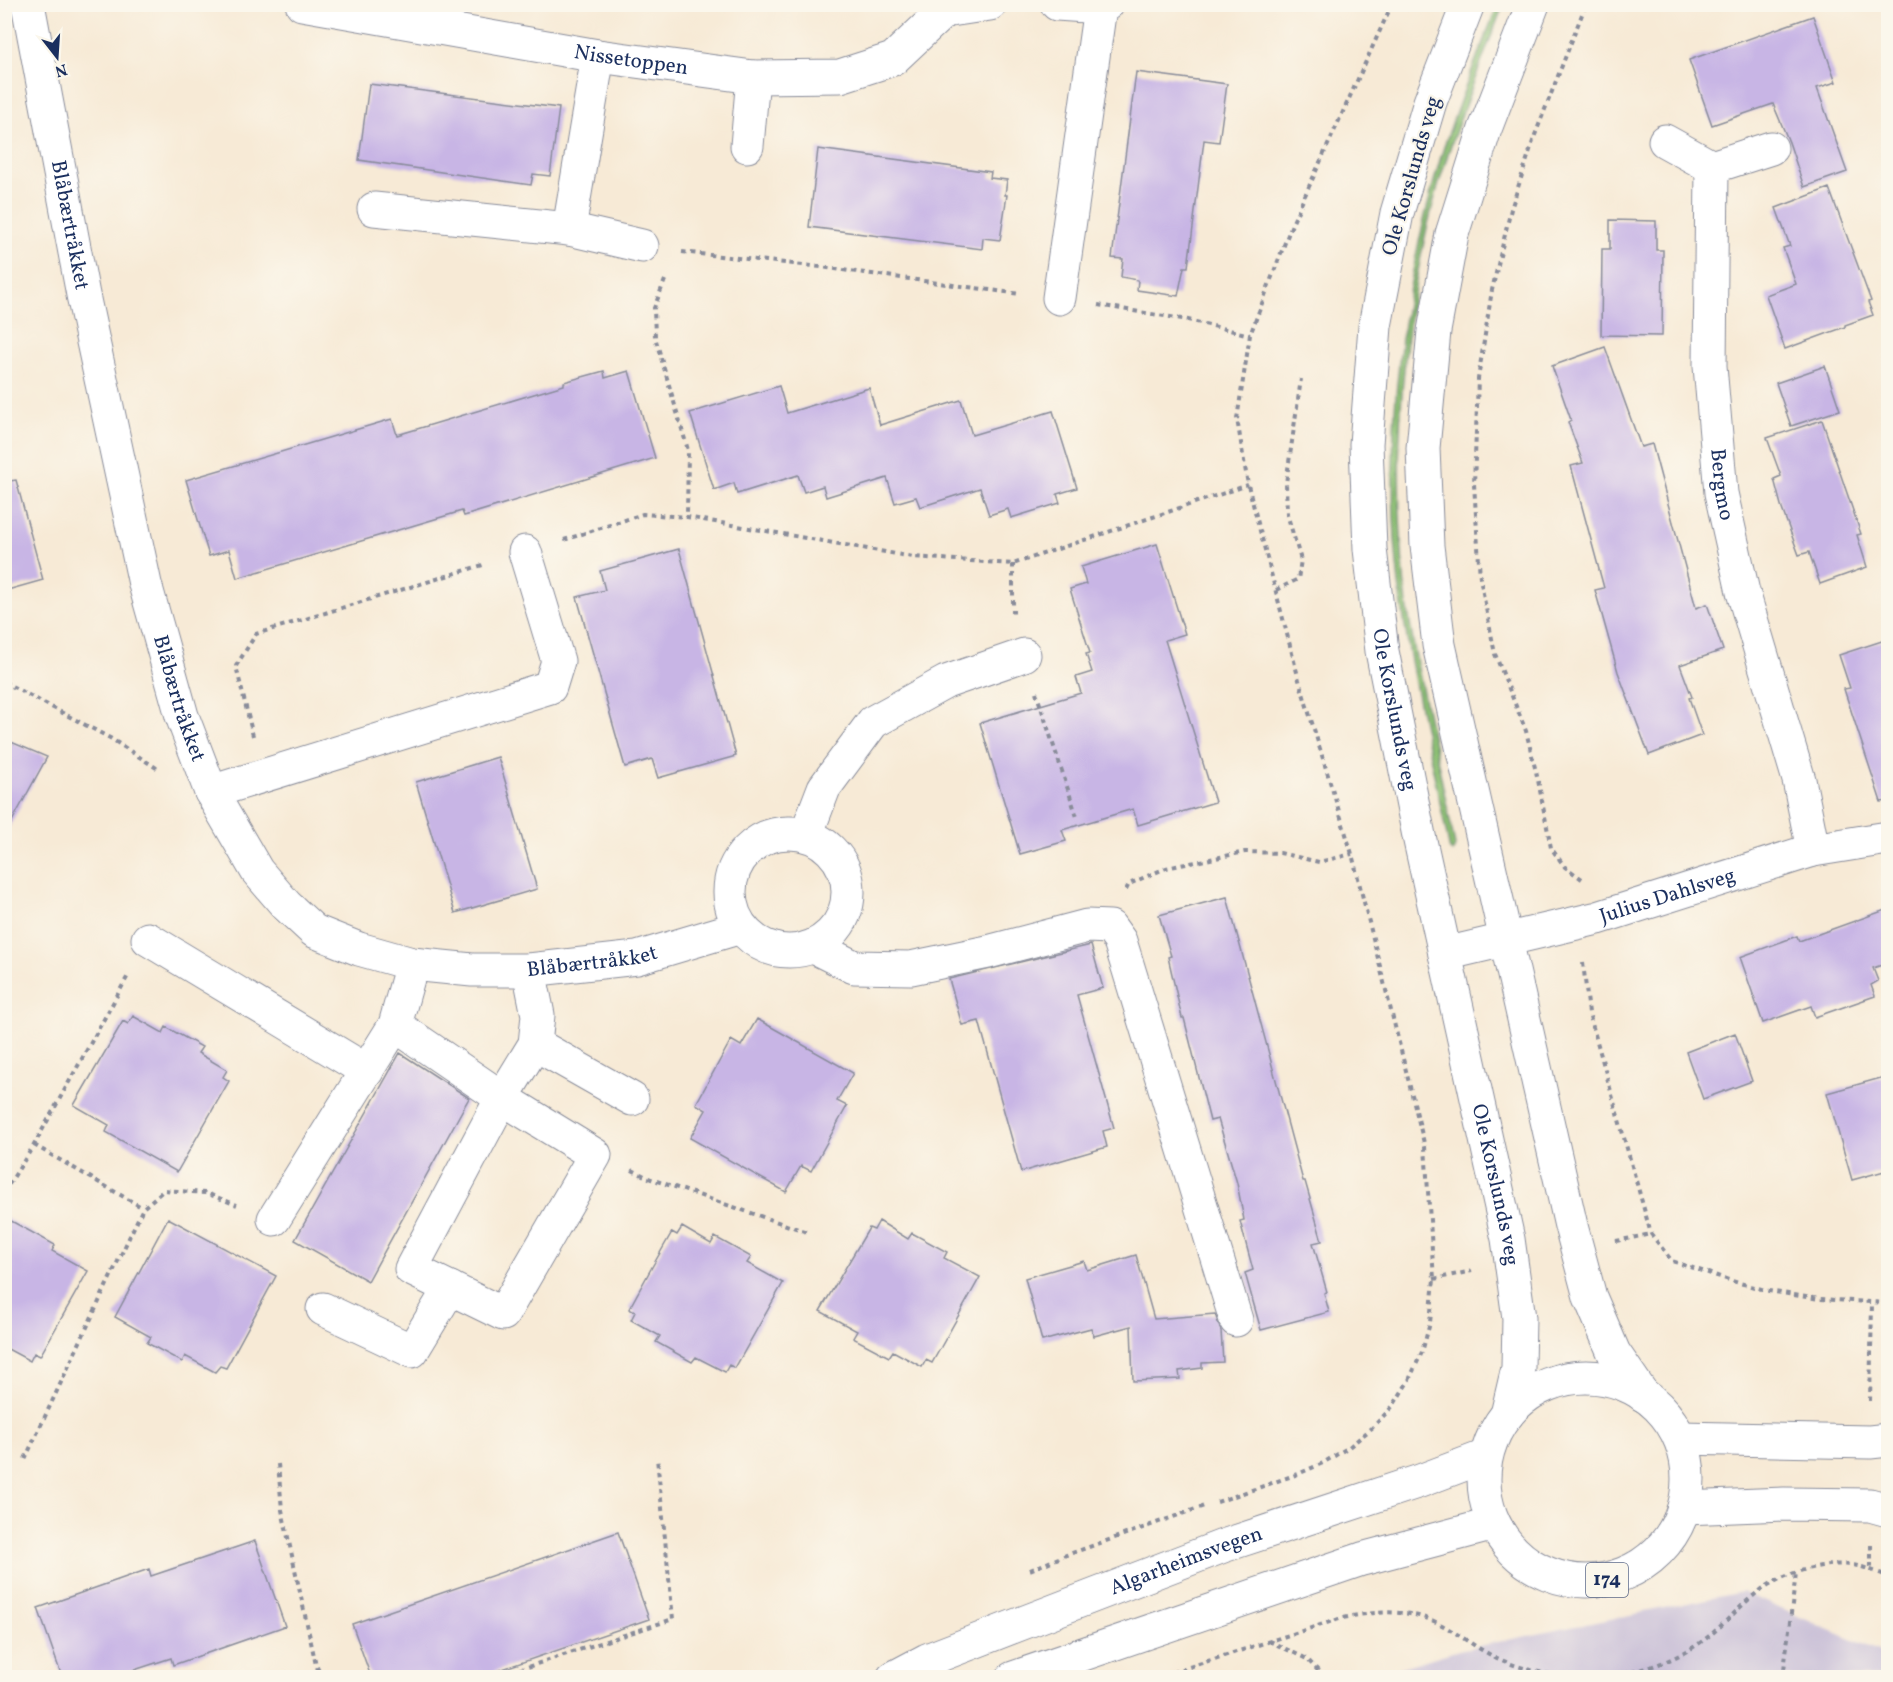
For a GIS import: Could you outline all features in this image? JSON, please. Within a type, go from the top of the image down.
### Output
[{"type":"street","name":"Blåbærtråkket","points":[[28,4],[83,295],[145,584],[182,716],[211,792],[257,871],[286,905],[314,931],[359,949],[412,964],[472,970],[529,970],[637,958],[741,927]]},
{"type":"street","name":"Nissetoppen","points":[[308,5],[598,56],[753,77],[840,76],[893,59],[944,8],[990,4]]},
{"type":"street","points":[[1057,4],[1103,6],[1059,298]]},
{"type":"street","name":"Ole Korslunds veg","points":[[1468,4],[1430,102],[1397,213],[1375,326],[1366,444],[1370,549],[1382,651],[1417,825],[1508,1239],[1519,1318],[1518,1368],[1506,1415]]},
{"type":"street","points":[[1533,4],[1485,129],[1452,234],[1434,331],[1423,448],[1427,546],[1439,645],[1571,1226],[1590,1297],[1614,1353],[1643,1395]]},
{"type":"street","points":[[569,229],[598,56]]},
{"type":"street","points":[[747,146],[753,77]]},
{"type":"street","points":[[1665,141],[1712,167],[1770,148]]},
{"type":"street","name":"Bergmo","points":[[1712,167],[1710,366],[1721,493],[1743,592],[1799,780],[1813,850]]},
{"type":"street","points":[[374,209],[569,229],[642,246]]},
{"type":"street","points":[[211,792],[550,687],[558,661],[525,552]]},
{"type":"street","points":[[806,835],[825,788],[873,722],[946,682],[1024,655]]},
{"type":"street","points":[[781,833],[806,835],[830,849],[846,873],[848,902],[836,929],[814,947],[788,951],[762,945],[741,927],[731,905],[731,881],[740,858],[758,842],[781,833]]},
{"type":"street","name":"Julius Dahlsveg","points":[[1445,954],[1598,918],[1813,850],[1888,838]]},
{"type":"street","points":[[814,947],[854,967],[911,968],[988,952],[1088,926],[1110,927],[1120,941],[1236,1320]]},
{"type":"street","points":[[148,939],[367,1071]]},
{"type":"street","points":[[274,1220],[395,1024],[412,964]]},
{"type":"street","points":[[395,1024],[502,1098],[595,1155],[503,1314],[411,1269],[502,1098],[535,1044],[538,1015],[529,970]]},
{"type":"street","points":[[535,1044],[632,1099]]},
{"type":"street","points":[[323,1309],[412,1351],[450,1288]]},
{"type":"street","name":"174","points":[[1565,1379],[1606,1379],[1625,1385],[1643,1395],[1659,1408],[1680,1438],[1688,1479],[1684,1508],[1676,1528],[1663,1546],[1647,1561],[1608,1580],[1564,1579],[1542,1572],[1522,1560],[1506,1544],[1494,1524],[1486,1500],[1483,1479],[1486,1456],[1494,1434],[1506,1415],[1523,1399],[1543,1387],[1565,1379]]},
{"type":"street","points":[[1680,1438],[1870,1442],[1888,1440]]},
{"type":"street","name":"Algarheimsvegen","points":[[893,1677],[927,1660],[1020,1623],[1223,1546],[1420,1481],[1486,1456]]},
{"type":"street","points":[[1684,1508],[1784,1504],[1870,1505],[1879,1523]]},
{"type":"street","points":[[1013,1677],[1362,1559],[1494,1524]]},
{"type":"path","points":[[1030,1570],[1128,1532],[1298,1474],[1349,1448],[1393,1406],[1422,1352],[1430,1323],[1434,1279],[1425,1147],[1352,854],[1299,680],[1248,485],[1238,418],[1250,335],[1292,224],[1392,4]]},
{"type":"path","points":[[1586,4],[1535,135],[1511,209],[1492,290],[1478,379],[1474,484],[1480,578],[1495,654],[1526,731],[1551,848],[1565,867],[1586,883],[1598,918],[1597,937],[1582,965],[1589,1013],[1651,1234],[1672,1261],[1732,1281],[1769,1291],[1819,1299],[1888,1303]]},
{"type":"path","points":[[642,246],[1059,298],[1188,320],[1250,335]]},
{"type":"path","points":[[677,252],[654,308],[655,337],[688,450],[687,517]]},
{"type":"path","points":[[1276,590],[1298,579],[1301,560],[1287,514],[1286,483],[1301,379]]},
{"type":"path","points":[[262,776],[237,666],[256,634],[643,514],[687,517],[913,557],[1012,564],[1248,485]]},
{"type":"path","points":[[4,682],[110,738],[159,769],[211,792]]},
{"type":"path","points":[[1110,927],[1119,902],[1129,884],[1166,868],[1245,852],[1280,853],[1319,862],[1352,854]]},
{"type":"path","points":[[4,1192],[34,1145],[148,939]]},
{"type":"path","points":[[34,1145],[143,1208]]},
{"type":"path","points":[[595,1155],[651,1179],[810,1233]]},
{"type":"path","points":[[25,1459],[143,1208],[164,1190],[206,1193],[274,1220]]},
{"type":"path","points":[[1607,1243],[1651,1234]]},
{"type":"path","points":[[1434,1279],[1475,1271]]},
{"type":"path","points":[[1870,1404],[1872,1303]]},
{"type":"path","points":[[494,1677],[673,1618],[657,1458]]},
{"type":"path","points":[[278,1464],[282,1510],[316,1665],[322,1677]]},
{"type":"path","points":[[1872,1570],[1879,1523]]},
{"type":"path","points":[[1588,1677],[1607,1677],[1636,1672],[1665,1662],[1692,1648],[1716,1631],[1761,1590],[1796,1572],[1833,1565],[1860,1567],[1888,1576]]},
{"type":"path","points":[[1784,1677],[1796,1572]]},
{"type":"path","points":[[1155,1677],[1340,1619],[1365,1612],[1385,1611],[1417,1616],[1438,1623],[1490,1654],[1517,1666],[1547,1674],[1573,1677]]},
{"type":"path","points":[[1269,1641],[1307,1659],[1324,1677]]},
{"type":"shaded area","points":[[1742,1592],[1888,1655],[1888,1677],[1369,1677],[1459,1650]]},
{"type":"green space","points":[[1498,5],[1503,5],[1447,156],[1429,218],[1408,332],[1401,414],[1399,496],[1406,598],[1455,846],[1453,852],[1450,850],[1422,716],[1399,583],[1393,475],[1394,422],[1405,315],[1427,209],[1454,119]]},
{"type":"building","points":[[1813,16],[1836,82],[1817,88],[1847,172],[1804,187],[1773,104],[1712,125],[1689,60]]},
{"type":"building","points":[[1136,72],[1227,84],[1219,142],[1204,140],[1188,267],[1184,267],[1178,296],[1137,290],[1138,280],[1121,277],[1123,259],[1112,258]]},
{"type":"building","points":[[369,84],[559,108],[550,176],[533,174],[531,185],[359,160]]},
{"type":"building","points":[[818,149],[991,172],[990,178],[1007,180],[1000,240],[983,238],[982,249],[809,227]]},
{"type":"building","points":[[1829,188],[1871,301],[1868,302],[1873,315],[1785,349],[1766,295],[1796,284],[1783,248],[1790,246],[1776,208]]},
{"type":"building","points":[[1610,220],[1656,221],[1656,250],[1663,250],[1662,336],[1601,335],[1602,249],[1610,249]]},
{"type":"building","points":[[1605,347],[1641,447],[1652,444],[1696,608],[1707,604],[1723,650],[1680,665],[1692,697],[1689,698],[1702,735],[1649,755],[1618,672],[1595,590],[1604,588],[1571,466],[1583,463],[1568,422],[1571,420],[1552,366]]},
{"type":"building","points":[[1825,366],[1840,410],[1791,426],[1776,383]]},
{"type":"building","points":[[604,371],[605,378],[629,371],[655,458],[464,516],[462,511],[237,578],[229,550],[209,556],[186,480],[392,419],[397,435]]},
{"type":"building","points":[[779,386],[787,413],[869,388],[880,425],[961,400],[972,435],[1053,411],[1077,488],[1057,494],[1060,503],[1011,518],[1008,509],[989,515],[980,488],[920,507],[916,497],[895,503],[887,478],[826,497],[823,486],[804,492],[798,475],[737,494],[734,483],[714,490],[690,413]]},
{"type":"building","points":[[1822,420],[1861,534],[1857,535],[1867,567],[1820,584],[1809,552],[1799,555],[1782,509],[1774,479],[1781,476],[1767,438]]},
{"type":"building","points":[[16,480],[43,580],[4,591],[4,482]]},
{"type":"building","points":[[1157,544],[1185,634],[1165,640],[1215,802],[1138,825],[1133,809],[1062,830],[1066,841],[1020,854],[980,723],[1081,693],[1076,677],[1092,672],[1086,654],[1090,653],[1070,589],[1086,584],[1081,567]]},
{"type":"building","points":[[679,549],[736,756],[658,778],[652,759],[625,767],[577,597],[605,590],[600,571]]},
{"type":"building","points":[[1888,639],[1888,801],[1881,802],[1844,689],[1850,688],[1839,655]]},
{"type":"building","points":[[4,739],[47,757],[4,836]]},
{"type":"building","points":[[498,757],[537,889],[455,913],[416,782]]},
{"type":"building","points":[[1227,897],[1303,1181],[1305,1181],[1322,1241],[1313,1243],[1327,1292],[1324,1293],[1329,1312],[1261,1330],[1245,1273],[1253,1270],[1240,1221],[1244,1220],[1237,1183],[1218,1119],[1210,1121],[1184,1018],[1182,1018],[1168,957],[1171,956],[1159,915]]},
{"type":"building","points":[[1888,909],[1888,963],[1873,968],[1878,981],[1871,985],[1875,996],[1815,1017],[1811,1006],[1763,1023],[1740,957],[1797,936],[1799,941]]},
{"type":"building","points":[[1091,945],[1103,988],[1077,995],[1114,1128],[1103,1131],[1107,1147],[1021,1172],[979,1021],[962,1025],[949,979]]},
{"type":"building","points":[[133,1016],[163,1033],[166,1027],[202,1047],[198,1053],[227,1070],[223,1077],[229,1081],[177,1172],[106,1132],[109,1125],[74,1105],[123,1021],[128,1024]]},
{"type":"building","points":[[757,1019],[853,1073],[837,1101],[847,1106],[811,1171],[801,1166],[786,1192],[690,1138],[706,1110],[696,1104],[731,1040],[741,1046]]},
{"type":"building","points":[[1735,1033],[1752,1081],[1703,1099],[1686,1052]]},
{"type":"building","points":[[400,1053],[469,1098],[368,1281],[295,1240]]},
{"type":"building","points":[[1888,1076],[1888,1170],[1852,1180],[1827,1093]]},
{"type":"building","points":[[4,1217],[55,1245],[52,1251],[88,1271],[40,1356],[34,1353],[30,1361],[4,1347]]},
{"type":"building","points":[[168,1218],[276,1276],[226,1368],[220,1366],[215,1372],[185,1356],[182,1362],[147,1343],[151,1337],[115,1317]]},
{"type":"building","points":[[879,1221],[908,1239],[912,1233],[947,1252],[944,1258],[980,1277],[932,1363],[926,1360],[922,1367],[893,1351],[889,1357],[853,1338],[857,1331],[820,1311],[869,1228],[874,1230]]},
{"type":"building","points":[[682,1227],[711,1244],[715,1237],[751,1257],[747,1263],[783,1283],[735,1368],[729,1365],[725,1372],[696,1357],[692,1362],[656,1342],[660,1336],[631,1320],[635,1312],[629,1309],[652,1267],[672,1232],[677,1235]]},
{"type":"building","points":[[1136,1255],[1154,1319],[1215,1314],[1221,1331],[1223,1362],[1202,1363],[1202,1368],[1179,1371],[1180,1379],[1133,1381],[1131,1326],[1094,1336],[1091,1328],[1042,1341],[1025,1278],[1084,1261],[1087,1270]]},
{"type":"building","points":[[618,1532],[649,1619],[479,1677],[371,1677],[352,1624]]},
{"type":"building","points":[[255,1541],[285,1626],[173,1665],[171,1658],[113,1677],[62,1677],[38,1608],[149,1569],[151,1576]]}]
